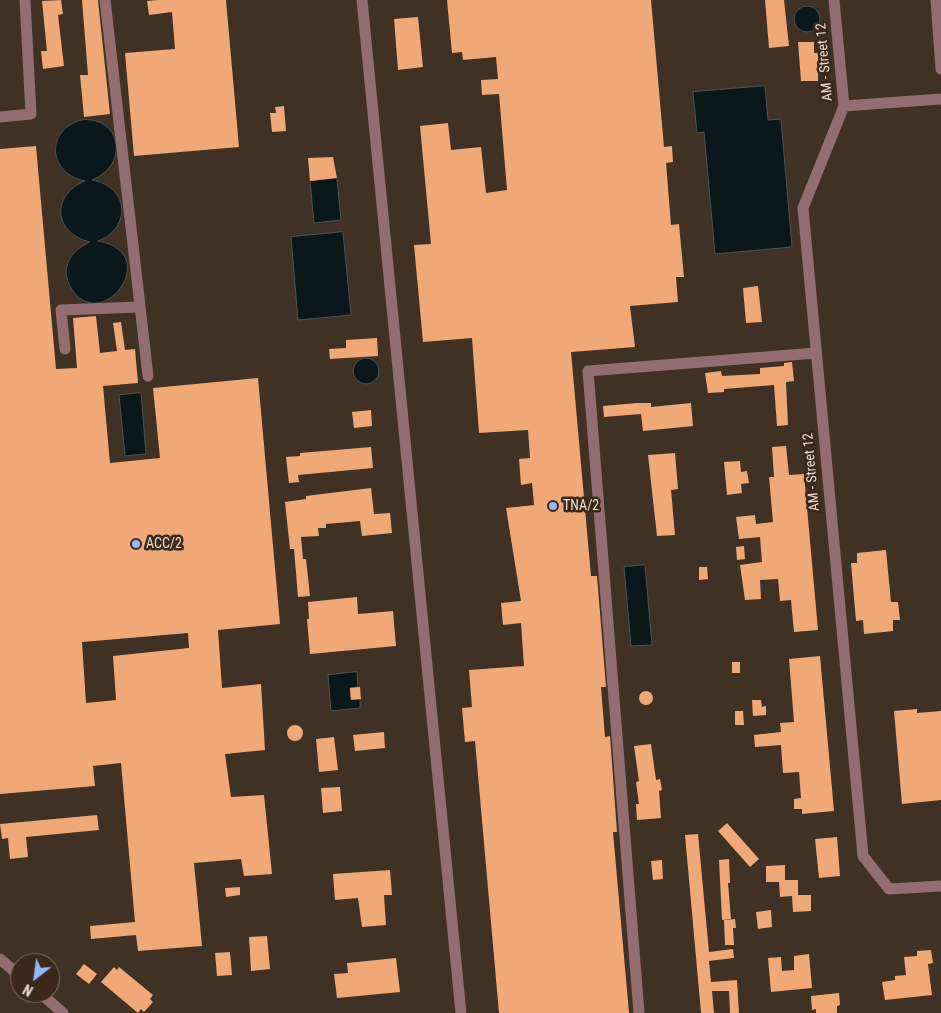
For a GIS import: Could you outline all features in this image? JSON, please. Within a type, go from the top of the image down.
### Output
[{"type":"lane","points":[[0,117],[31,114],[25,0]]},
{"type":"lane","points":[[105,0],[148,376]]},
{"type":"lane","points":[[362,0],[460,1013]]},
{"type":"lane","name":"AM - Street 12","points":[[834,0],[844,106],[803,208],[863,856],[889,889],[941,886]]},
{"type":"lane","points":[[936,0],[941,70]]},
{"type":"lane","points":[[844,106],[941,99]]},
{"type":"lane","points":[[65,349],[61,310],[140,307]]},
{"type":"lane","points":[[639,1013],[588,370],[816,353]]},
{"type":"lane","points":[[0,960],[10,968]]},
{"type":"lane","points":[[52,1003],[63,1013]]},
{"type":"shaded area","points":[[0,0],[941,0],[941,1013],[0,1013]]},
{"type":"shaded area","points":[[807,6],[816,10],[820,19],[816,28],[807,32],[798,28],[794,19],[798,10]]},
{"type":"shaded area","points":[[765,86],[768,120],[781,119],[792,247],[715,254],[704,132],[697,133],[693,92]]},
{"type":"shaded area","points":[[81,120],[94,120],[105,125],[112,133],[116,142],[116,153],[112,163],[104,173],[92,180],[104,184],[113,190],[122,208],[121,218],[117,227],[109,235],[98,241],[117,248],[126,260],[127,274],[121,287],[110,298],[97,303],[84,301],[71,288],[66,274],[72,255],[83,245],[90,242],[69,231],[63,222],[62,204],[66,195],[74,187],[85,181],[73,177],[64,170],[58,162],[56,152],[57,142],[61,133],[69,125]]},
{"type":"shaded area","points":[[337,178],[341,220],[314,223],[310,181]]},
{"type":"shaded area","points":[[343,232],[351,315],[298,320],[291,237]]},
{"type":"shaded area","points":[[366,358],[375,362],[379,371],[375,380],[366,384],[357,380],[353,371],[357,362]]},
{"type":"shaded area","points":[[141,393],[146,454],[125,456],[119,395]]},
{"type":"shaded area","points":[[645,565],[652,645],[631,646],[624,567]]},
{"type":"shaded area","points":[[357,672],[358,687],[350,688],[351,699],[360,699],[360,708],[331,711],[328,675]]},
{"type":"building","points":[[61,0],[63,14],[58,15],[64,66],[43,69],[41,51],[47,51],[42,1]]},
{"type":"building","points":[[82,0],[98,0],[110,114],[84,117],[80,75],[88,75]]},
{"type":"building","points":[[226,0],[239,147],[134,156],[125,53],[175,49],[172,12],[149,15],[147,1]]},
{"type":"building","name":"TNA/2","points":[[447,0],[651,0],[664,147],[672,146],[673,162],[666,163],[671,225],[679,224],[684,277],[676,277],[678,302],[630,306],[635,347],[571,352],[591,576],[597,576],[606,687],[601,687],[605,737],[610,736],[617,832],[613,832],[629,1013],[499,1013],[475,741],[465,742],[462,708],[472,707],[469,670],[524,666],[521,623],[503,625],[501,603],[521,601],[506,508],[534,505],[532,483],[521,485],[519,459],[530,458],[528,430],[479,433],[472,338],[423,342],[414,245],[431,244],[420,126],[448,123],[451,150],[481,147],[486,193],[507,190],[499,94],[482,95],[481,80],[498,79],[496,57],[463,60],[462,52],[452,53]]},
{"type":"building","points":[[765,0],[784,0],[789,46],[769,48]]},
{"type":"building","points":[[418,17],[423,67],[398,70],[394,19]]},
{"type":"building","points":[[798,42],[814,42],[814,53],[818,53],[818,81],[801,81]]},
{"type":"building","points":[[284,106],[286,131],[272,132],[270,113],[276,113],[275,107]]},
{"type":"building","name":"ACC/2","points":[[36,146],[56,369],[77,368],[73,318],[96,316],[100,353],[117,351],[113,323],[121,322],[125,350],[135,349],[138,383],[103,386],[110,463],[160,458],[153,388],[258,378],[280,624],[218,630],[222,688],[261,684],[265,750],[225,754],[231,797],[264,795],[272,874],[244,876],[241,859],[194,863],[202,946],[138,951],[136,935],[91,939],[90,926],[135,922],[121,763],[93,766],[95,786],[0,794],[0,149]],"holes":[[[188,633],[189,648],[113,656],[116,700],[86,703],[82,642]]]},
{"type":"building","points":[[333,157],[337,178],[310,181],[308,158]]},
{"type":"building","points":[[758,286],[762,322],[746,323],[743,288]]},
{"type":"building","points":[[377,338],[378,356],[330,359],[329,349],[346,348],[346,340]]},
{"type":"building","points":[[792,362],[794,381],[786,382],[788,425],[777,426],[774,385],[724,389],[724,392],[708,393],[705,373],[721,371],[722,376],[760,374],[760,368],[784,366],[784,363]]},
{"type":"building","points":[[651,403],[651,407],[691,403],[693,426],[643,431],[641,414],[604,417],[603,406]]},
{"type":"building","points":[[371,410],[372,426],[354,428],[352,412]]},
{"type":"building","points":[[786,446],[789,475],[804,474],[818,630],[794,632],[791,600],[780,601],[778,579],[760,580],[761,599],[745,600],[740,565],[762,562],[760,537],[739,539],[736,517],[755,515],[756,524],[773,522],[769,477],[774,477],[772,447]]},
{"type":"building","points":[[371,447],[373,468],[298,475],[299,482],[289,483],[286,457],[300,456],[300,453]]},
{"type":"building","points":[[675,453],[678,489],[671,490],[675,535],[657,536],[648,455]]},
{"type":"building","points":[[740,461],[741,472],[747,471],[749,483],[741,484],[742,493],[727,495],[724,462]]},
{"type":"building","points":[[371,488],[374,514],[390,513],[392,533],[362,536],[360,521],[326,524],[326,528],[318,528],[319,536],[301,537],[303,559],[306,559],[310,596],[298,597],[294,549],[290,549],[285,502],[306,499],[306,496]]},
{"type":"building","points":[[744,546],[745,559],[737,560],[736,547]]},
{"type":"building","points":[[886,550],[891,602],[898,602],[900,620],[893,620],[893,631],[864,634],[863,620],[856,621],[851,563],[857,563],[857,553]]},
{"type":"building","points":[[699,567],[707,567],[708,579],[699,580]]},
{"type":"building","points":[[357,597],[358,614],[393,611],[396,646],[310,654],[307,619],[309,619],[308,602]]},
{"type":"building","points":[[820,656],[834,811],[802,814],[802,809],[794,809],[794,799],[801,798],[799,772],[783,773],[781,745],[755,747],[754,735],[781,732],[780,723],[794,722],[789,659]]},
{"type":"building","points":[[732,662],[740,662],[740,673],[732,673]]},
{"type":"building","points":[[360,687],[361,699],[351,700],[350,688]]},
{"type":"building","points":[[643,691],[649,691],[653,698],[649,705],[643,705],[639,701],[639,695]]},
{"type":"building","points":[[752,700],[761,700],[762,707],[766,706],[766,715],[753,716]]},
{"type":"building","points":[[917,709],[917,713],[941,711],[941,800],[902,804],[894,711]]},
{"type":"building","points":[[735,711],[743,711],[744,725],[735,725]]},
{"type":"building","points":[[295,725],[303,733],[295,741],[287,733]]},
{"type":"building","points":[[384,732],[385,748],[355,751],[353,735]]},
{"type":"building","points":[[334,737],[338,770],[319,772],[316,739]]},
{"type":"building","points":[[651,744],[656,780],[660,779],[662,790],[659,791],[661,818],[637,820],[636,804],[639,804],[636,782],[639,781],[634,746]]},
{"type":"building","points":[[340,787],[342,811],[323,813],[321,788]]},
{"type":"building","points":[[97,815],[99,830],[26,837],[28,857],[10,859],[8,838],[2,839],[0,824]]},
{"type":"building","points":[[727,823],[759,859],[750,867],[718,831]]},
{"type":"building","points":[[698,834],[709,952],[733,949],[734,958],[709,961],[711,982],[737,980],[739,1013],[730,1013],[729,991],[712,991],[714,1013],[701,1013],[685,835]]},
{"type":"building","points":[[837,837],[840,876],[819,878],[815,839]]},
{"type":"building","points":[[729,859],[730,883],[728,883],[731,919],[722,920],[719,860]]},
{"type":"building","points":[[662,860],[663,879],[653,880],[651,861]]},
{"type":"building","points":[[785,865],[785,880],[798,880],[798,895],[811,895],[811,911],[793,912],[792,896],[780,897],[779,882],[766,882],[766,866]]},
{"type":"building","points":[[390,870],[392,895],[384,895],[386,925],[362,927],[358,898],[335,900],[333,874]]},
{"type":"building","points":[[240,887],[240,895],[226,897],[225,888]]},
{"type":"building","points":[[771,910],[772,927],[758,929],[756,912]]},
{"type":"building","points":[[735,919],[736,928],[733,928],[734,945],[725,945],[724,920]]},
{"type":"building","points":[[267,936],[270,969],[251,971],[249,937]]},
{"type":"building","points":[[931,950],[933,963],[928,964],[932,995],[885,1000],[882,982],[895,980],[895,976],[906,975],[904,957],[917,956],[917,951]]},
{"type":"building","points":[[230,952],[232,975],[217,976],[215,953]]},
{"type":"building","points":[[809,954],[812,988],[771,992],[768,958],[781,957],[782,971],[794,970],[794,956]]},
{"type":"building","points":[[396,958],[400,992],[337,998],[334,974],[348,973],[347,963]]},
{"type":"building","points":[[84,964],[97,974],[89,984],[76,974]]},
{"type":"building","points":[[114,967],[117,970],[119,967],[153,995],[150,999],[153,1002],[144,1012],[141,1009],[138,1013],[101,982]]},
{"type":"building","points":[[839,993],[840,1005],[837,1006],[837,1013],[816,1013],[816,1009],[812,1010],[811,996]]},
{"type":"place","name":"TNA/2","points":[[553,506]]},
{"type":"place","name":"ACC/2","points":[[136,544]]}]
